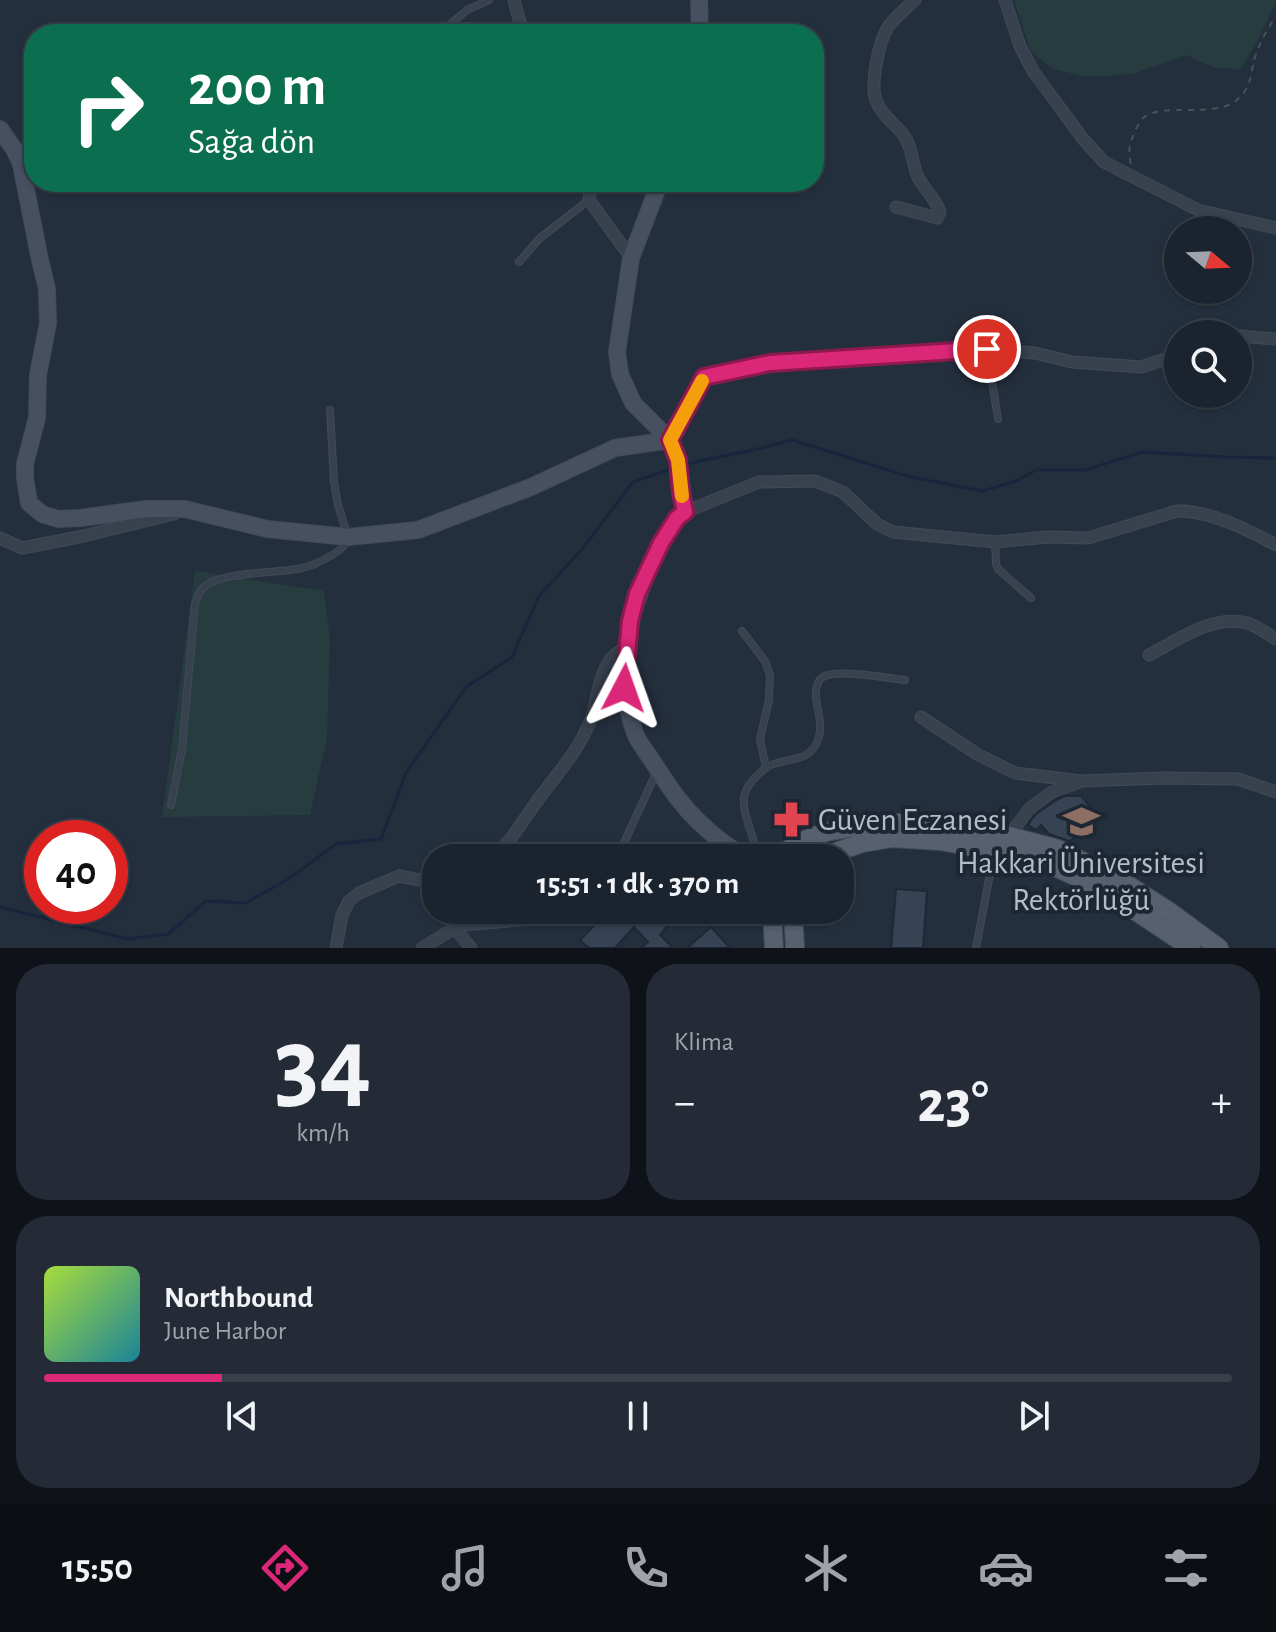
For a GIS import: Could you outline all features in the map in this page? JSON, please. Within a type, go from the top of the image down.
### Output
[{"type":"main road","points":[[796,844],[826,832],[877,823],[918,823],[1009,836],[1058,849],[1125,883],[1219,948]]},
{"type":"main road","points":[[854,846],[892,838],[940,841],[1019,855],[1101,888],[1179,944]]},
{"type":"main road","points":[[773,924],[774,948]]},
{"type":"main road","points":[[794,924],[795,948]]},
{"type":"street","points":[[514,0],[520,24]]},
{"type":"street","points":[[699,0],[700,24]]},
{"type":"street","points":[[896,207],[937,218],[940,212],[936,200],[917,177],[913,154],[903,135],[886,118],[875,99],[874,84],[881,44],[889,26],[915,0]]},
{"type":"street","points":[[1005,0],[1020,46],[1033,71],[1074,128],[1104,162],[1198,210],[1276,228]]},
{"type":"street","points":[[0,129],[14,149],[24,179]]},
{"type":"street","points":[[27,192],[47,289],[48,323],[38,375],[37,418],[25,464],[29,503],[42,514],[58,519],[146,509],[190,510],[267,529],[348,537],[418,530],[531,487],[615,448],[670,440]]},
{"type":"street","points":[[590,192],[589,200],[631,258]]},
{"type":"street","points":[[655,192],[631,258],[617,352],[620,374],[633,403],[670,440],[678,460],[685,512]]},
{"type":"street","points":[[1252,337],[1276,339]]},
{"type":"street","points":[[670,440],[704,377],[770,363],[987,349],[1035,353],[1072,362],[1141,367],[1164,360]]},
{"type":"street","points":[[727,844],[680,804],[635,735],[624,688],[630,621],[637,594],[661,543],[677,518],[685,512],[759,482],[815,481],[843,492],[877,524],[893,532],[995,542],[1048,537],[1088,538],[1184,511],[1207,515],[1276,545]]},
{"type":"street","points":[[0,538],[22,548],[190,510]]},
{"type":"street","points":[[1149,655],[1203,627],[1224,623],[1248,624],[1276,639]]},
{"type":"street","points":[[507,844],[567,763],[589,723],[607,664],[614,654],[627,648]]},
{"type":"street","points":[[921,717],[977,754],[1015,773],[1081,781],[1238,779],[1276,792]]},
{"type":"street","points":[[1009,836],[1029,809],[1052,792],[1081,781]]},
{"type":"street","points":[[336,948],[345,908],[359,893],[399,876],[422,880]]},
{"type":"street","points":[[422,948],[455,928],[471,948]]},
{"type":"lane","points":[[450,24],[467,10],[489,0]]},
{"type":"lane","points":[[519,262],[540,238],[589,200]]},
{"type":"lane","points":[[987,349],[998,419]]},
{"type":"lane","points":[[171,805],[182,749],[195,604],[199,594],[208,584],[241,575],[294,570],[316,564],[344,546],[348,537],[334,482],[330,410]]},
{"type":"lane","points":[[995,542],[998,569],[1031,598]]},
{"type":"lane","points":[[742,631],[765,661],[770,675],[769,700],[760,739],[766,768]]},
{"type":"lane","points":[[756,844],[744,798],[750,784],[766,768],[805,756],[815,746],[821,722],[816,691],[824,676],[859,675],[905,680]]},
{"type":"lane","points":[[623,844],[658,769]]},
{"type":"lane","points":[[976,948],[995,849]]},
{"type":"lane","points":[[455,928],[502,924]]},
{"type":"path","points":[[1138,180],[1130,159],[1129,143],[1141,119],[1153,113],[1223,108],[1236,101],[1248,88],[1262,38],[1276,16]]},
{"type":"green space","points":[[1014,0],[1276,0],[1276,3],[1240,69],[1214,68],[1187,55],[1133,74],[1086,77],[1054,69],[1031,52]]},
{"type":"green space","points":[[195,571],[324,591],[330,639],[327,738],[310,815],[162,817]]},
{"type":"building","name":"Hakkari Üniversitesi Rektörlüğü","points":[[1065,796],[1081,796],[1093,811],[1095,826],[1069,841],[1049,834],[1041,825],[1036,830],[1028,825],[1035,815]]},
{"type":"building","points":[[896,889],[927,891],[923,948],[891,948]]},
{"type":"building","points":[[595,924],[669,924],[660,935],[673,948],[641,948],[648,942],[634,927],[615,948],[589,948],[580,940]]},
{"type":"building","points":[[711,927],[730,948],[687,948]]},
{"type":"waterway","points":[[685,464],[792,440],[911,477],[982,491],[1016,481],[1036,470],[1085,470],[1142,452],[1276,458]]},
{"type":"waterway","points":[[0,907],[128,939],[168,934],[206,901],[245,903],[287,880],[336,844],[381,839],[406,773],[466,687],[512,657],[539,596],[583,548],[633,482],[674,468]]},
{"type":"slow traffic","points":[[682,496],[678,460],[670,440],[702,381]]},
{"type":"place","name":"Güven Eczanesi","points":[[792,820]]},
{"type":"place","name":"Hakkari Üniversitesi Rektörlüğü","points":[[1081,821]]},
{"type":"route","points":[[624,688],[630,621],[637,594],[661,543],[677,518],[685,512],[678,460],[670,440],[704,377],[770,363],[987,349]]}]
